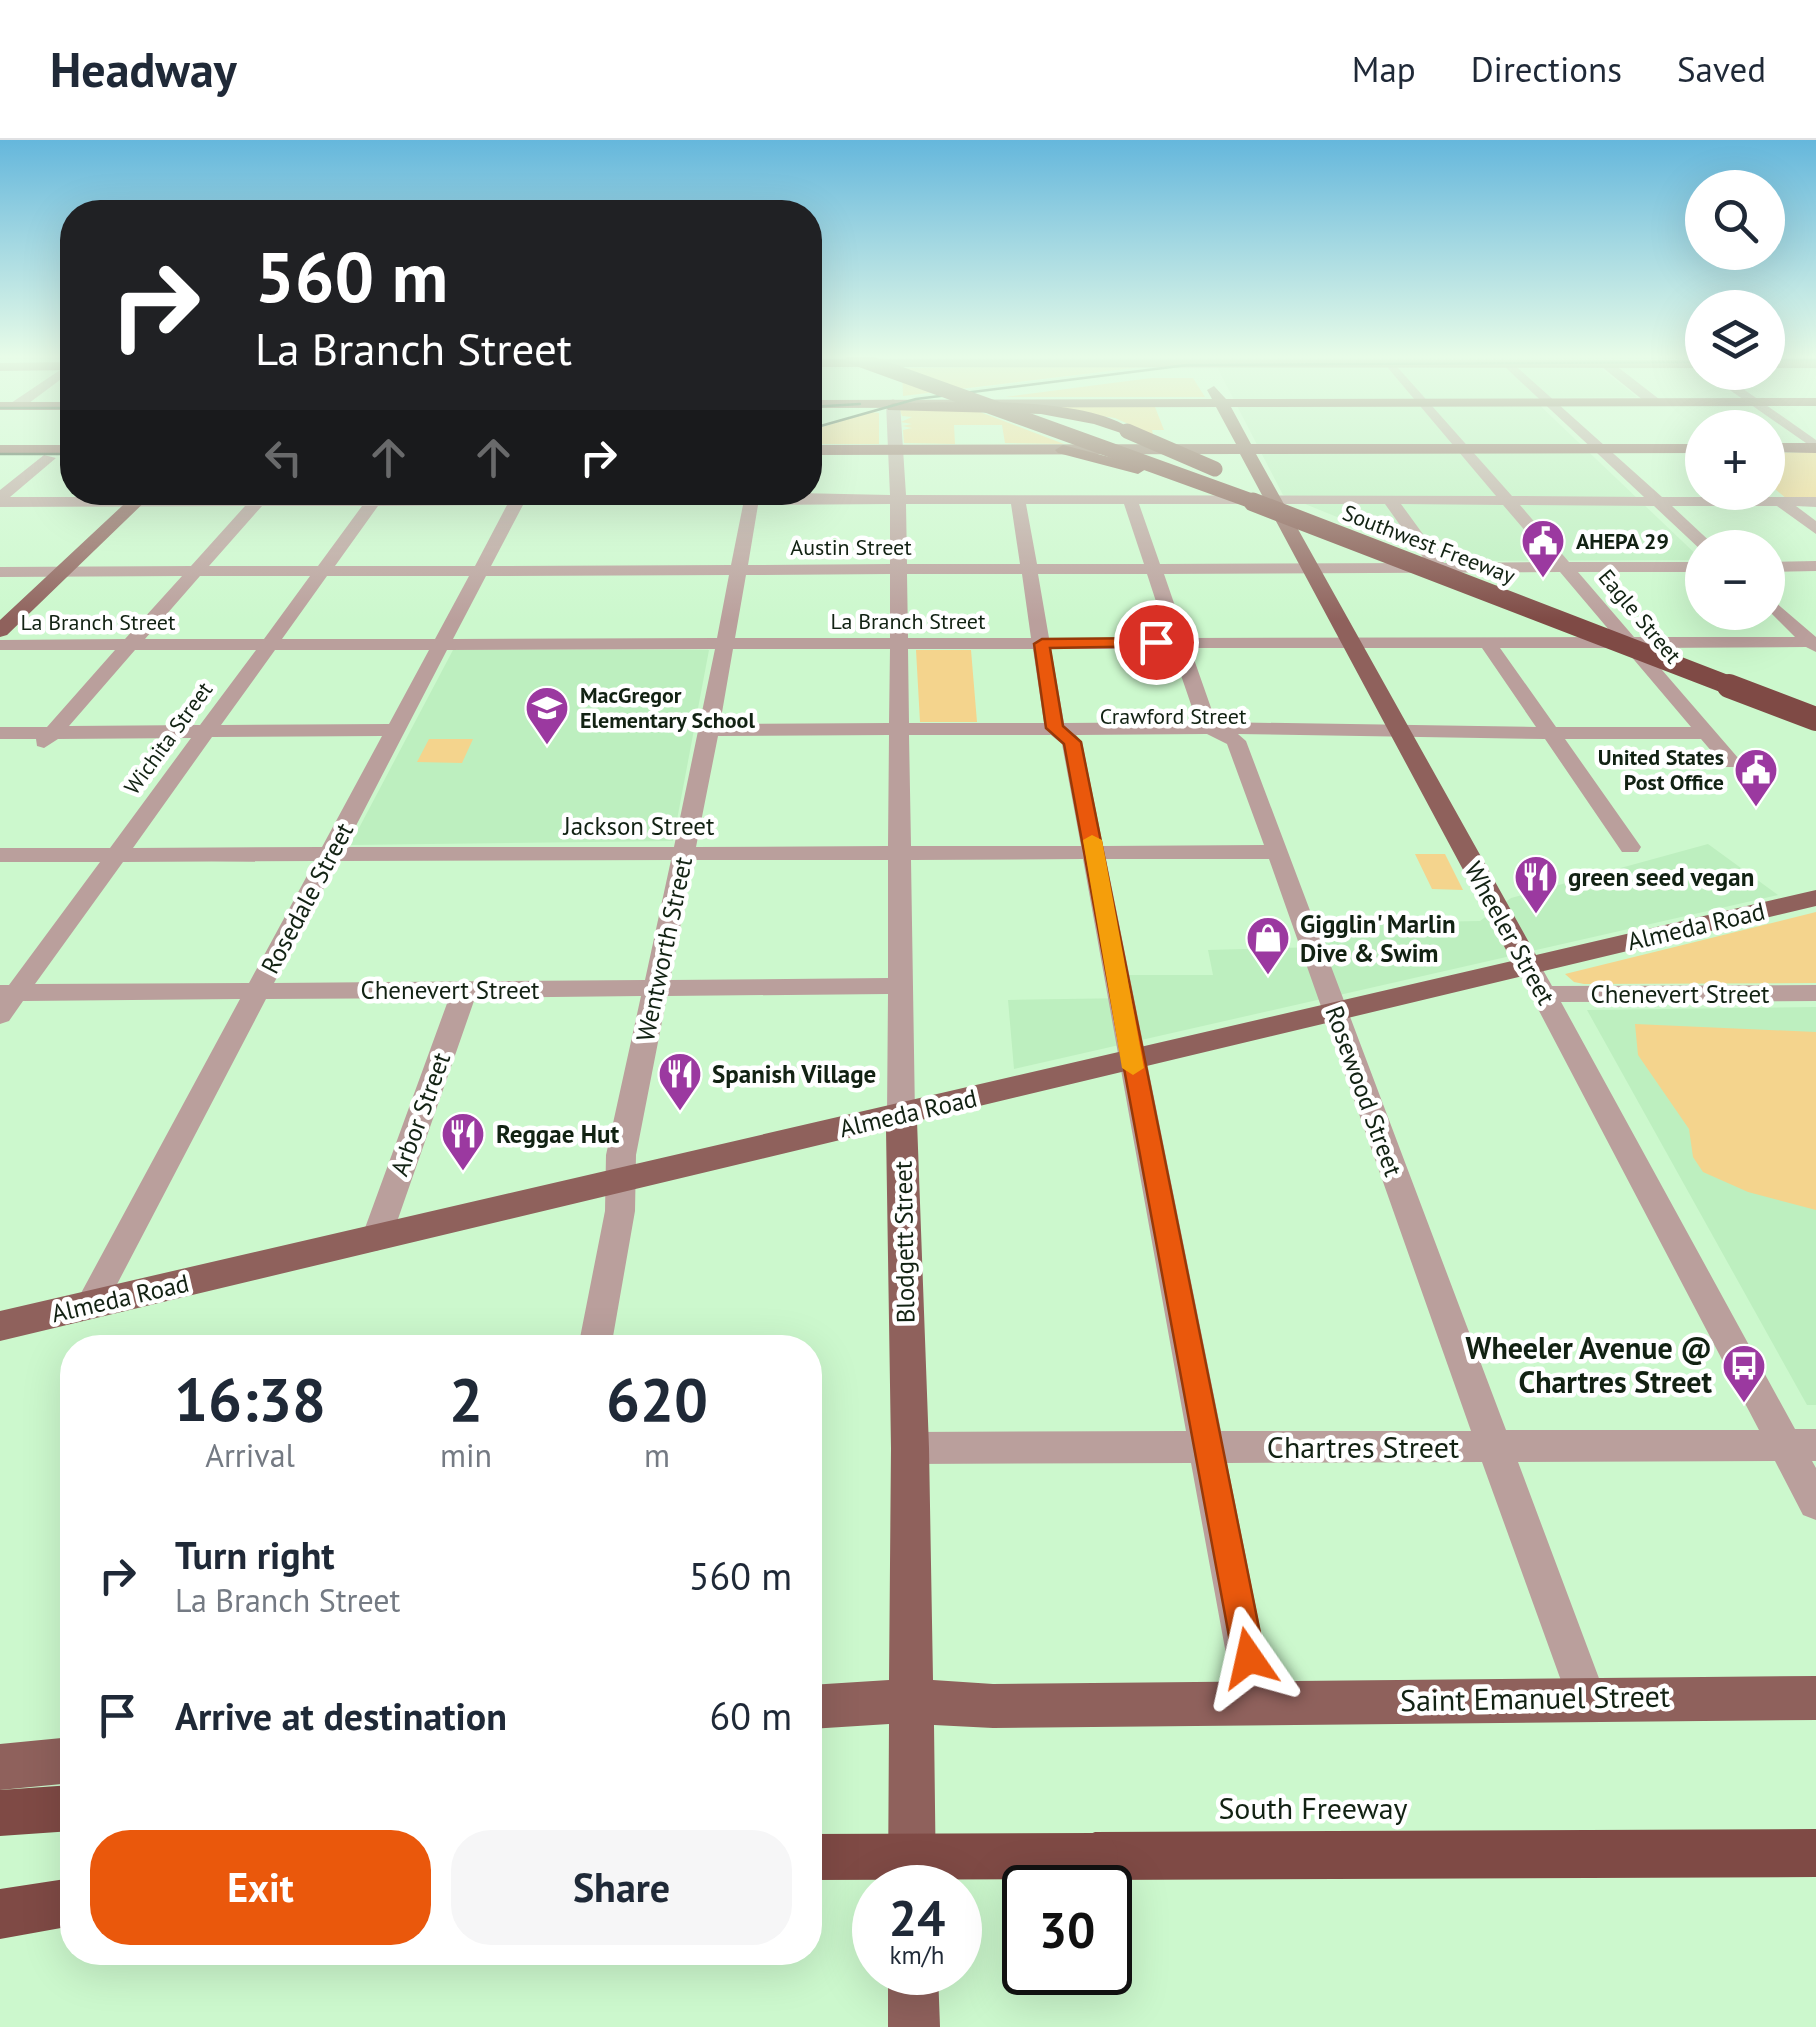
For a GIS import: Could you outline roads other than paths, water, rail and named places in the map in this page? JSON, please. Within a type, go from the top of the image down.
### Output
[{"type":"highway","name":"Southwest Freeway","points":[[1097,445],[1816,719]]},
{"type":"highway","name":"Southwest Freeway","points":[[1121,445],[1816,704]]},
{"type":"highway","points":[[1160,445],[1401,548]]},
{"type":"highway","points":[[1063,450],[1138,468],[1571,626]]},
{"type":"highway","points":[[0,1813],[60,1809]]},
{"type":"highway","name":"South Freeway","points":[[822,1856],[1816,1853]]},
{"type":"highway","points":[[0,1914],[60,1904]]},
{"type":"main road","name":"Wheeler Street","points":[[1244,445],[1398,734],[1536,980]]},
{"type":"main road","points":[[1785,448],[1816,447]]},
{"type":"main road","points":[[822,450],[1685,448]]},
{"type":"main road","points":[[0,450],[60,450]]},
{"type":"main road","points":[[0,631],[134,505]]},
{"type":"main road","name":"Almeda Road","points":[[0,1326],[1335,1011],[1536,980],[1816,898]]},
{"type":"main road","name":"Blodgett Street","points":[[901,1116],[910,1448],[912,1865]]},
{"type":"main road","name":"Saint Emanuel Street","points":[[822,1707],[910,1701],[993,1706],[1816,1698]]},
{"type":"main road","points":[[0,1767],[60,1761]]},
{"type":"main road","points":[[913,1995],[914,2027]]},
{"type":"street","name":"Blodgett Street","points":[[896,445],[901,1116]]},
{"type":"street","name":"Eagle Street","points":[[1460,445],[1732,763]]},
{"type":"street","points":[[1599,445],[1690,530]]},
{"type":"street","points":[[0,500],[49,458]]},
{"type":"street","points":[[0,500],[60,501]]},
{"type":"street","points":[[1785,503],[1816,502]]},
{"type":"street","points":[[822,503],[1510,503],[1651,507],[1685,504]]},
{"type":"street","points":[[1018,504],[1042,644],[1095,852],[1255,1703]]},
{"type":"street","points":[[1132,504],[1208,727],[1236,741]]},
{"type":"street","points":[[1392,504],[1440,569]]},
{"type":"street","points":[[0,511],[91,505]]},
{"type":"street","points":[[0,746],[46,739],[254,505]]},
{"type":"street","name":"Wichita Street","points":[[0,1015],[8,993],[116,855],[266,644],[371,505]]},
{"type":"street","name":"Rosedale Street","points":[[91,1304],[516,505]]},
{"type":"street","name":"Wentworth Street","points":[[596,1335],[620,1210],[621,1155],[684,854],[750,505]]},
{"type":"street","points":[[1785,505],[1816,530]]},
{"type":"street","points":[[1785,567],[1816,566]]},
{"type":"street","name":"Austin Street","points":[[0,572],[1685,567]]},
{"type":"street","points":[[1785,618],[1814,644]]},
{"type":"street","points":[[1487,642],[1630,847]]},
{"type":"street","name":"La Branch Street","points":[[0,645],[1814,644]]},
{"type":"street","name":"Crawford Street","points":[[1064,735],[1208,727],[1370,728],[1398,734],[1706,733]]},
{"type":"street","points":[[0,732],[46,739],[392,737]]},
{"type":"street","name":"Crawford Street","points":[[707,736],[1064,735],[1377,741],[1398,734]]},
{"type":"street","name":"Rosewood Street","points":[[1236,741],[1586,1698]]},
{"type":"street","name":"Jackson Street","points":[[0,855],[1278,852]]},
{"type":"street","name":"Chenevert Street","points":[[1536,980],[1816,993]]},
{"type":"street","name":"Wheeler Street","points":[[1536,980],[1801,1445],[1816,1503]]},
{"type":"street","name":"Chenevert Street","points":[[8,993],[900,986]]},
{"type":"street","name":"Arbor Street","points":[[376,1239],[464,990]]},
{"type":"street","name":"Chartres Street","points":[[910,1448],[1801,1445]]},
{"type":"tram line","points":[[0,454],[60,454]]},
{"type":"place","name":"AHEPA 29","points":[[1543,579]]},
{"type":"place","name":"MacGregor Elementary School","points":[[547,746]]},
{"type":"place","name":"United States Post Office","points":[[1756,808]]},
{"type":"place","name":"green seed vegan","points":[[1536,915]]},
{"type":"place","name":"Gigglin' Marlin Dive & Swim","points":[[1268,976]]},
{"type":"place","name":"Spanish Village","points":[[680,1112]]},
{"type":"place","name":"Reggae Hut","points":[[463,1172]]},
{"type":"place","name":"Wheeler Avenue @ Chartres Street","points":[[1744,1404]]}]
